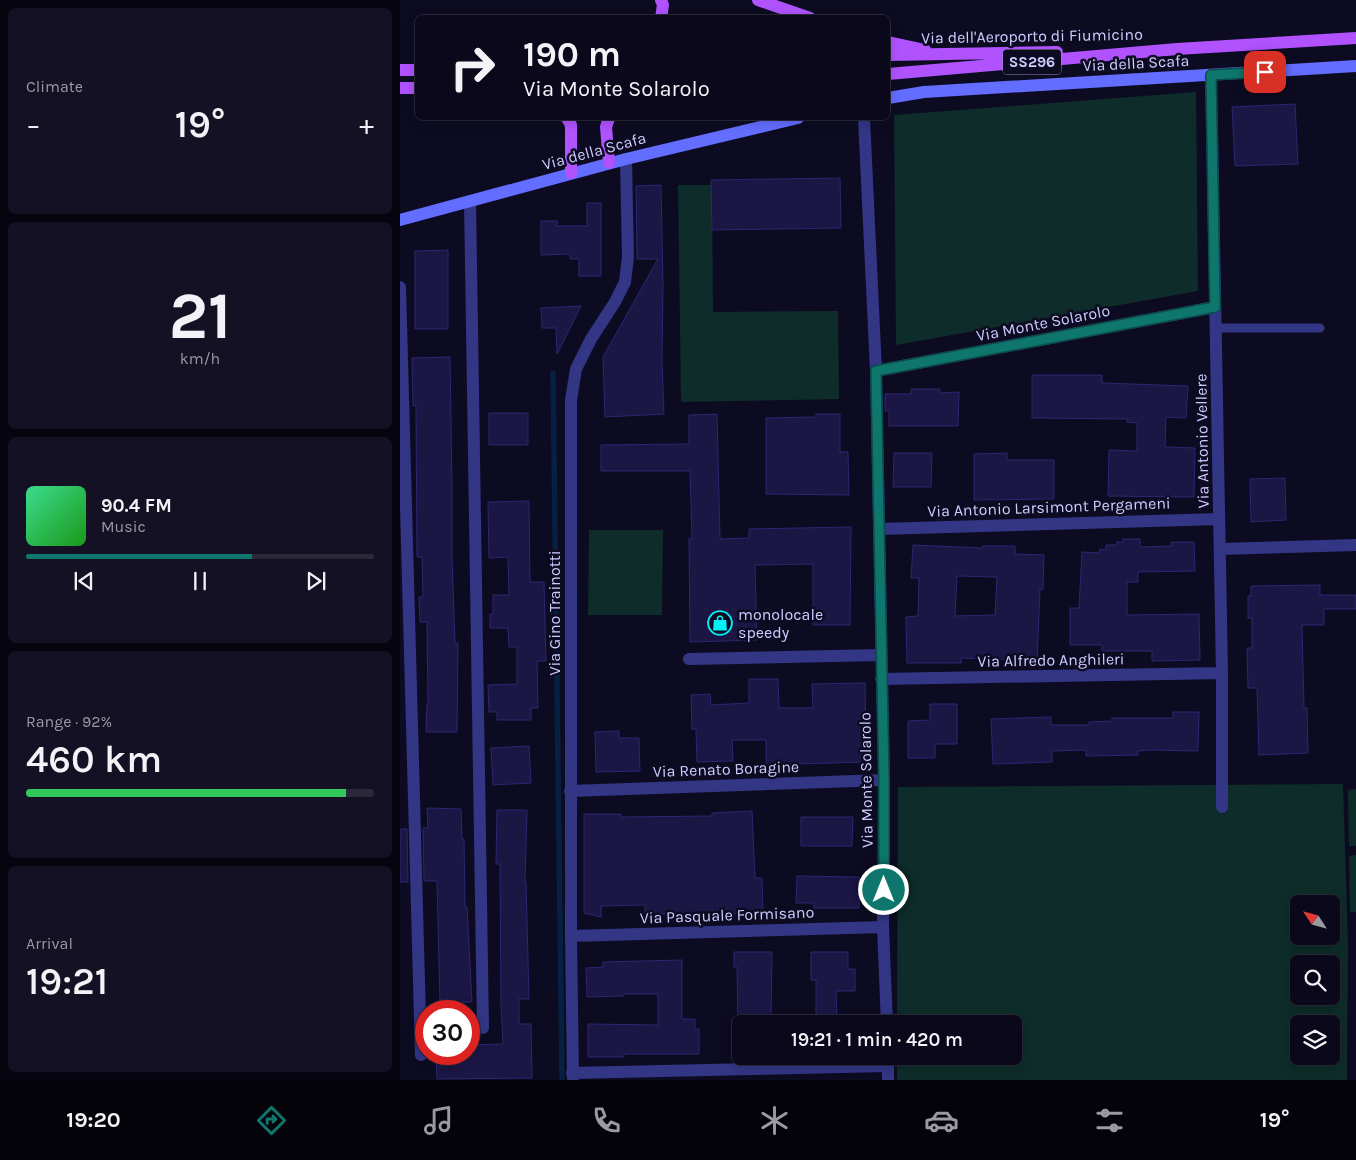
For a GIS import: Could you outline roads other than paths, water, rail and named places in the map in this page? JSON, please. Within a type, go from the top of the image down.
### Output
[{"type":"main road","points":[[661,15],[662,0]]},
{"type":"main road","points":[[758,0],[801,15]]},
{"type":"main road","name":"Via dell'Aeroporto di Fiumicino","points":[[890,74],[1177,49],[1356,38]]},
{"type":"main road","points":[[890,42],[950,55]]},
{"type":"main road","name":"Via dell'Aeroporto di Fiumicino","points":[[890,55],[1177,49]]},
{"type":"main road","points":[[400,70],[415,70]]},
{"type":"main road","points":[[400,88],[415,88]]},
{"type":"main road","points":[[568,120],[571,125],[571,173]]},
{"type":"main road","points":[[608,120],[606,128],[609,163]]},
{"type":"street","name":"Via della Scafa","points":[[890,98],[924,92],[1356,66]]},
{"type":"street","name":"Via Antonio Vellere","points":[[1211,75],[1222,673],[1222,807]]},
{"type":"street","name":"Via della Scafa","points":[[400,220],[609,163],[790,120]]},
{"type":"street","name":"Via Monte Solarolo","points":[[864,120],[876,371],[884,780],[883,927],[887,1015]]},
{"type":"street","name":"Via Gino Trainotti","points":[[573,1076],[570,791],[570,400],[576,369],[590,339],[615,302],[625,282],[628,257],[626,159]]},
{"type":"street","points":[[470,201],[483,1028]]},
{"type":"street","points":[[400,287],[420,1000]]},
{"type":"street","name":"Via Monte Solarolo","points":[[876,371],[1215,307]]},
{"type":"street","name":"Via Antonio Larsimont Pergameni","points":[[879,529],[1219,519]]},
{"type":"street","points":[[1220,549],[1356,545]]},
{"type":"street","points":[[689,659],[881,655]]},
{"type":"street","name":"Via Alfredo Anghileri","points":[[881,678],[1222,673]]},
{"type":"street","name":"Via Renato Boragine","points":[[570,791],[884,780]]},
{"type":"street","name":"Via Pasquale Formisano","points":[[571,936],[883,927]]},
{"type":"street","points":[[573,1076],[804,1065]]},
{"type":"street","points":[[888,1065],[888,1080]]},
{"type":"lane","points":[[1216,328],[1320,328]]},
{"type":"waterway","points":[[553,373],[562,1080]]},
{"type":"place","name":"monolocale speedy","points":[[720,623]]}]
